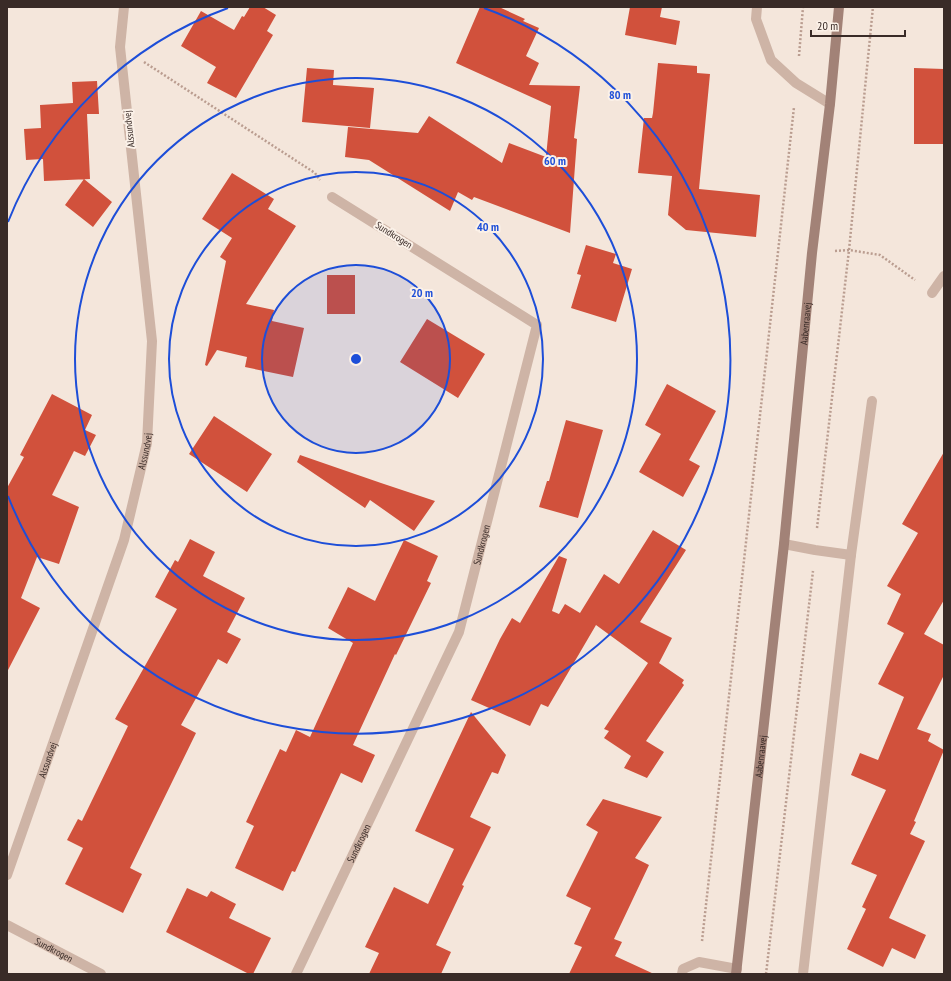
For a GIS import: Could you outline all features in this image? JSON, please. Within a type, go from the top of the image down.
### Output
[{"type":"street","name":"Alssundvej","points":[[7,875],[124,540],[147,443],[152,341],[120,46],[124,7]]},
{"type":"street","points":[[757,7],[756,19],[771,60],[796,83],[830,104]]},
{"type":"street","name":"Aabenraavej","points":[[699,962],[737,972],[784,544],[812,253],[840,7]]},
{"type":"street","name":"Sundkrogen","points":[[296,974],[459,632],[538,325],[332,196]]},
{"type":"street","points":[[932,293],[944,276]]},
{"type":"street","points":[[804,974],[851,555],[872,401]]},
{"type":"street","points":[[784,544],[851,555]]},
{"type":"street","name":"Sundkrogen","points":[[7,925],[101,974]]},
{"type":"street","points":[[682,974],[683,969],[699,962]]},
{"type":"path","points":[[699,962],[790,150],[803,7]]},
{"type":"path","points":[[766,974],[849,250],[873,7]]},
{"type":"path","points":[[165,76],[315,173],[332,196]]},
{"type":"path","points":[[812,253],[849,250],[880,255],[932,293]]},
{"type":"building","points":[[250,7],[263,7],[276,15],[267,31],[273,35],[236,98],[207,83],[216,67],[181,46],[201,11],[234,30],[242,16],[244,17]]},
{"type":"building","points":[[480,7],[499,7],[525,19],[523,21],[539,28],[526,56],[539,63],[529,85],[580,86],[574,138],[577,139],[570,233],[474,197],[472,200],[458,192],[450,211],[369,160],[345,157],[348,127],[418,133],[429,116],[502,163],[509,143],[546,157],[551,106],[456,63]]},
{"type":"building","points":[[630,7],[662,7],[660,17],[680,21],[676,45],[625,35]]},
{"type":"building","points":[[658,63],[697,66],[697,73],[710,74],[699,189],[760,195],[756,237],[686,230],[668,215],[672,176],[638,173],[644,118],[652,118],[653,113]]},
{"type":"building","points":[[307,68],[334,70],[333,85],[374,88],[370,128],[302,122]]},
{"type":"building","points":[[914,68],[944,69],[944,144],[914,144]]},
{"type":"building","points":[[97,81],[99,114],[87,114],[90,179],[44,181],[43,159],[26,160],[24,129],[41,128],[40,105],[73,103],[72,82]]},
{"type":"building","points":[[232,173],[274,199],[268,209],[296,226],[246,304],[274,310],[272,321],[304,328],[293,377],[245,367],[247,357],[217,350],[207,366],[205,365],[226,261],[220,257],[232,238],[202,219]]},
{"type":"building","points":[[84,179],[112,202],[93,227],[65,205]]},
{"type":"building","points":[[586,245],[616,254],[613,263],[632,269],[616,322],[571,308],[581,275],[577,274]]},
{"type":"building","points":[[327,275],[355,275],[355,314],[327,314]]},
{"type":"building","points":[[427,319],[485,354],[458,398],[400,362]]},
{"type":"building","points":[[667,384],[716,411],[689,460],[700,466],[683,497],[639,472],[661,434],[645,425]]},
{"type":"building","points":[[52,394],[92,415],[85,430],[96,435],[85,456],[74,451],[52,495],[79,507],[59,564],[37,557],[21,598],[40,608],[7,672],[7,488],[24,457],[20,455]]},
{"type":"building","points":[[214,416],[272,454],[247,492],[189,454]]},
{"type":"building","points":[[566,420],[603,430],[578,518],[539,507],[547,481],[549,481]]},
{"type":"building","points":[[944,452],[944,600],[924,634],[944,645],[944,675],[917,729],[931,734],[928,741],[944,750],[910,834],[925,841],[889,918],[926,935],[915,959],[892,948],[883,967],[847,949],[866,909],[862,907],[877,875],[851,864],[886,790],[851,775],[860,753],[878,760],[904,697],[878,684],[904,633],[887,624],[901,594],[887,586],[918,533],[902,524]]},
{"type":"building","points":[[300,455],[435,501],[414,531],[370,500],[365,508],[297,462]]},
{"type":"building","points":[[653,530],[686,550],[640,622],[672,638],[659,663],[684,680],[682,683],[684,685],[646,741],[664,752],[647,778],[624,768],[631,756],[604,738],[609,731],[604,729],[648,663],[596,625],[548,707],[541,704],[530,726],[471,700],[500,639],[512,618],[520,623],[559,556],[567,559],[552,611],[559,614],[565,604],[580,613],[604,574],[619,584]]},
{"type":"building","points":[[190,539],[215,552],[203,576],[245,598],[227,632],[241,639],[227,664],[218,659],[181,725],[196,733],[130,868],[142,874],[123,913],[65,884],[83,848],[67,840],[78,819],[82,821],[128,726],[115,719],[177,609],[155,597],[175,560],[178,562]]},
{"type":"building","points":[[404,540],[438,556],[427,581],[431,583],[396,655],[395,654],[353,745],[375,755],[362,783],[341,773],[295,872],[292,871],[283,891],[235,868],[254,826],[246,822],[280,749],[286,752],[296,730],[310,737],[353,643],[328,628],[348,587],[375,601]]},
{"type":"building","points":[[471,712],[506,755],[498,774],[492,772],[470,817],[491,827],[462,885],[464,886],[436,945],[451,952],[441,974],[369,974],[379,953],[365,947],[394,887],[428,904],[454,849],[415,831]]},
{"type":"building","points":[[603,799],[662,817],[635,858],[649,865],[614,939],[622,942],[615,956],[654,974],[569,974],[582,947],[574,944],[591,908],[566,896],[598,832],[586,825]]},
{"type":"building","points":[[187,888],[207,897],[211,891],[236,904],[229,918],[271,938],[253,974],[249,974],[166,932]]}]
